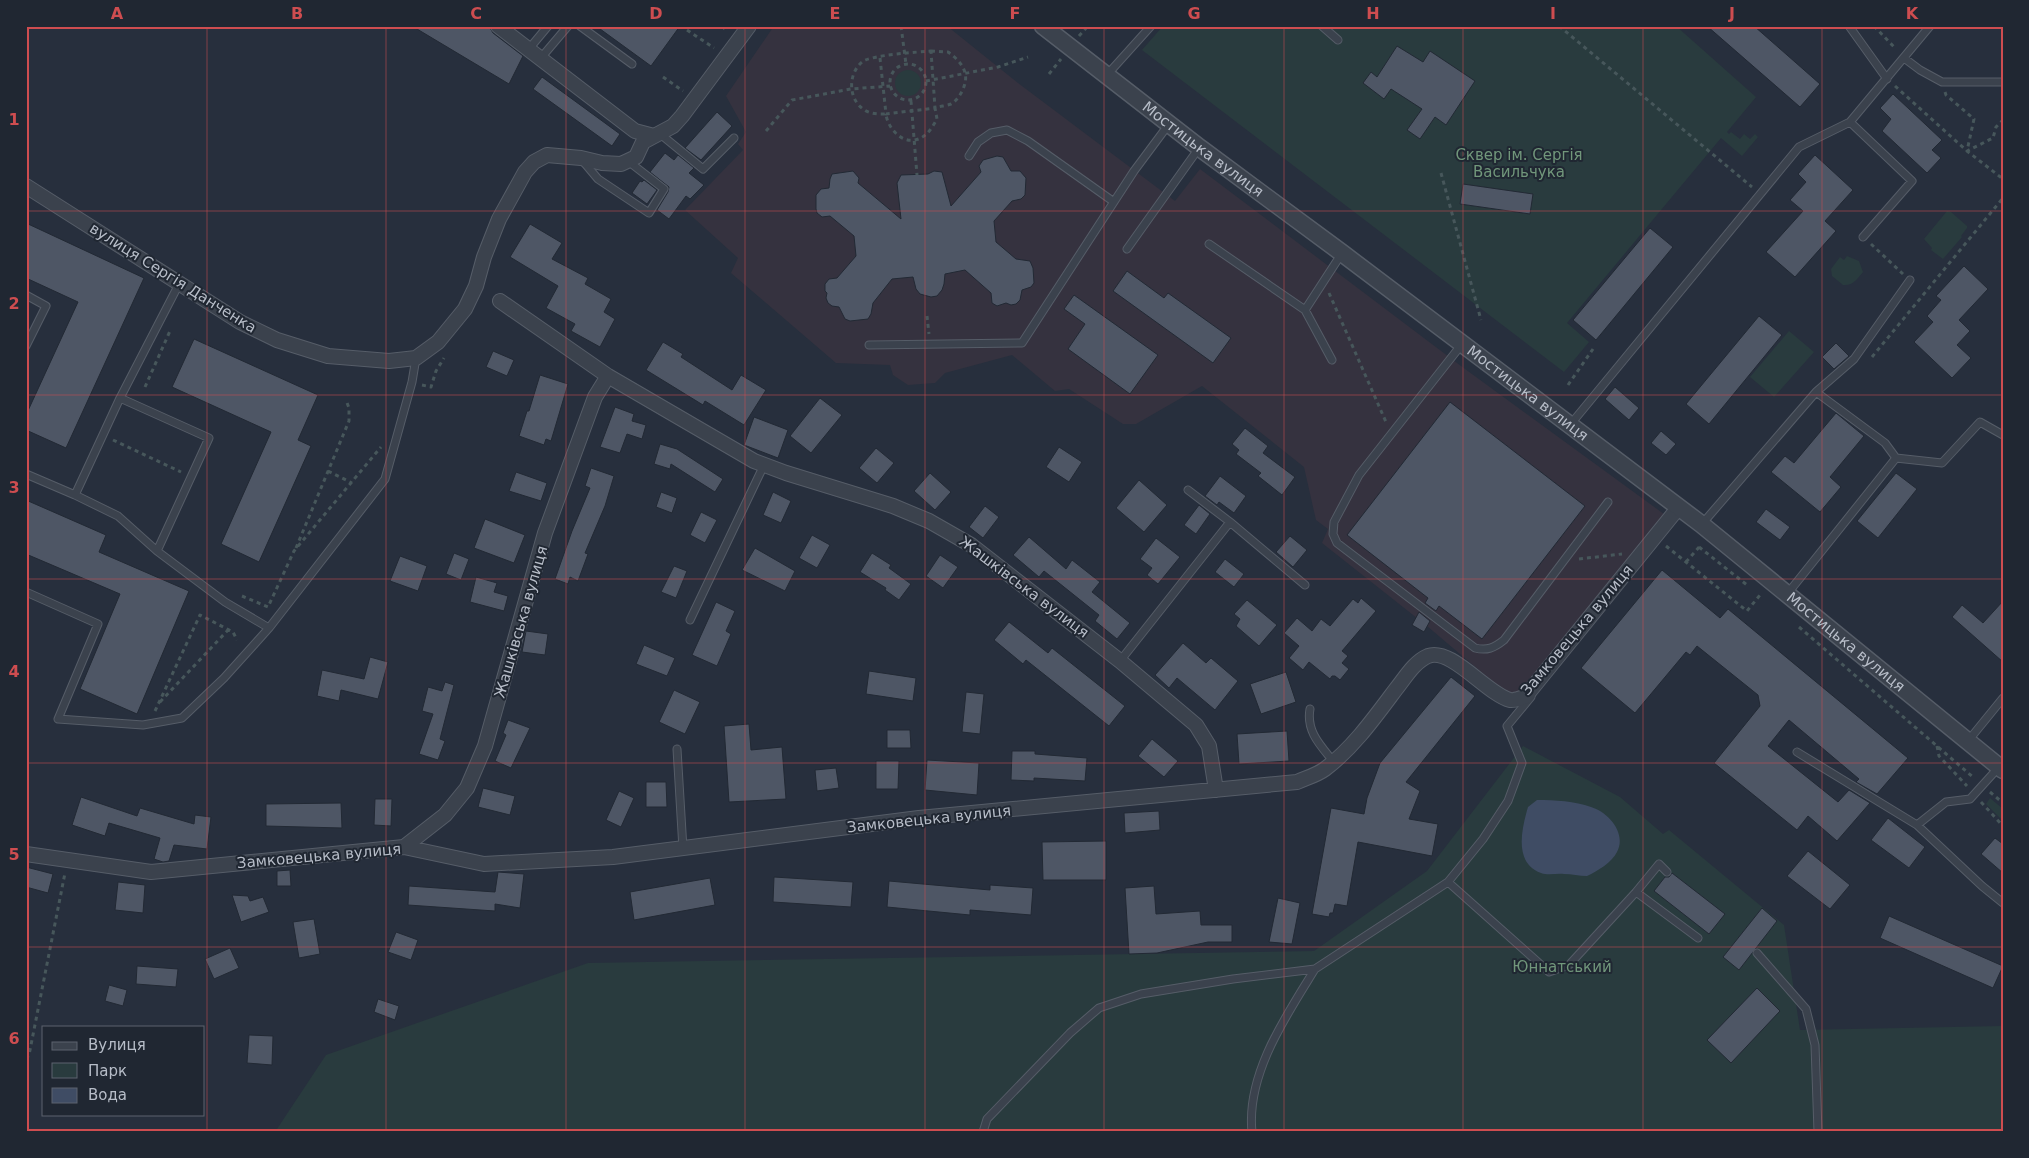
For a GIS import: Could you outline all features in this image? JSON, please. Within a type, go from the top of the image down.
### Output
[{"type":"street","points":[[498,26],[635,131],[656,134]]},
{"type":"street","points":[[416,358],[438,342],[465,309],[476,286],[484,257],[499,218],[525,172],[534,162],[547,154],[602,163],[622,164],[636,157],[643,142],[673,126],[682,116],[749,26]]},
{"type":"street","name":"Мостицька вулиця","points":[[1043,26],[1200,148],[1701,524],[1788,593],[2001,769]]},
{"type":"street","name":"вулиця Сергія Данченка","points":[[26,186],[240,322],[278,340],[328,356],[389,361],[416,358]]},
{"type":"street","name":"Жашківська вулиця","points":[[500,301],[608,376],[764,465],[893,506],[929,521],[971,545],[1120,661],[1196,725],[1210,746],[1216,790]]},
{"type":"street","name":"Жашківська вулиця","points":[[404,847],[444,815],[467,788],[486,746],[545,533],[595,397],[608,376]]},
{"type":"street","name":"Замковецька вулиця","points":[[26,854],[151,872],[404,847],[484,864],[613,857],[919,818],[1297,782],[1319,772],[1333,761],[1367,727],[1415,666],[1427,656],[1437,654],[1452,661],[1512,701],[1524,697],[1679,508]]},
{"type":"lane","points":[[528,50],[548,26]]},
{"type":"lane","points":[[540,59],[568,26]]},
{"type":"lane","points":[[580,26],[632,64]]},
{"type":"lane","points":[[1106,76],[1151,26]]},
{"type":"lane","points":[[1322,26],[1338,40]]},
{"type":"lane","points":[[1849,26],[1887,79]]},
{"type":"lane","points":[[1570,425],[1798,147],[1850,122],[1930,26]]},
{"type":"lane","points":[[1904,58],[1920,70],[1942,82],[2003,82]]},
{"type":"lane","points":[[1850,122],[1912,181],[1863,237]]},
{"type":"lane","points":[[869,345],[1022,343],[1114,202],[1169,124]]},
{"type":"lane","points":[[969,156],[978,142],[991,132],[1007,130],[1028,141],[1114,202]]},
{"type":"lane","points":[[656,134],[703,169],[734,138]]},
{"type":"lane","points":[[1127,249],[1200,148]]},
{"type":"lane","points":[[580,158],[598,179],[648,213],[664,189],[628,161]]},
{"type":"lane","points":[[1209,244],[1305,310],[1332,360]]},
{"type":"lane","points":[[1305,310],[1342,253]]},
{"type":"lane","points":[[1701,524],[1816,392],[1854,359],[1910,280]]},
{"type":"lane","points":[[75,495],[120,398],[179,284]]},
{"type":"lane","points":[[26,295],[46,306],[26,346]]},
{"type":"lane","points":[[1462,344],[1359,475],[1334,522],[1333,534],[1337,543],[1475,648],[1484,650],[1495,647],[1504,640],[1608,502]]},
{"type":"lane","points":[[26,592],[98,624],[58,719],[143,725],[182,718],[224,678],[269,628],[385,479],[412,382],[416,358]]},
{"type":"lane","points":[[1816,392],[1884,443],[1896,458],[1942,464],[1980,422],[2003,435]]},
{"type":"lane","points":[[120,398],[209,438],[157,550]]},
{"type":"lane","points":[[1788,593],[1896,458]]},
{"type":"lane","points":[[690,620],[764,465]]},
{"type":"lane","points":[[26,474],[118,516],[157,550],[225,602],[269,628]]},
{"type":"lane","points":[[1188,490],[1230,522],[1305,585]]},
{"type":"lane","points":[[1120,661],[1230,522]]},
{"type":"lane","points":[[983,1132],[986,1119],[1070,1033],[1099,1008],[1141,994],[1233,979],[1315,969],[1448,882],[1484,838],[1508,801],[1522,762],[1506,726],[1550,675],[1560,655]]},
{"type":"lane","points":[[1968,741],[2003,698]]},
{"type":"lane","points":[[1310,709],[1308,719],[1312,732],[1318,744],[1333,761]]},
{"type":"lane","points":[[677,750],[683,848]]},
{"type":"lane","points":[[1797,752],[1917,825],[1982,886],[2003,903]]},
{"type":"lane","points":[[1917,825],[1946,802],[1970,799],[2001,769]]},
{"type":"lane","points":[[1448,882],[1549,972],[1569,965],[1636,892],[1658,864],[1667,872]]},
{"type":"lane","points":[[1636,892],[1698,938]]},
{"type":"lane","points":[[1757,953],[1806,1010],[1815,1045],[1818,1132]]},
{"type":"lane","points":[[1252,1132],[1250,1114],[1265,1056],[1315,969]]},
{"type":"path","points":[[901,26],[906,64]]},
{"type":"path","points":[[1559,26],[1761,194]]},
{"type":"path","points":[[1874,26],[1904,58]]},
{"type":"path","points":[[687,30],[716,50]]},
{"type":"path","points":[[880,58],[881,86],[887,124],[895,133],[906,139],[915,140],[930,132],[938,119],[935,108],[931,51]]},
{"type":"path","points":[[948,52],[959,61],[966,74],[961,94],[951,104],[935,108],[886,114],[874,114],[863,110],[854,98],[851,89],[856,69],[863,61],[906,53],[948,52]]},
{"type":"path","points":[[926,81],[998,67],[1028,57]]},
{"type":"path","points":[[906,64],[916,66],[921,70],[926,81],[922,93],[910,101],[896,96],[890,86],[891,74],[894,70],[906,64]]},
{"type":"path","points":[[663,77],[687,95]]},
{"type":"path","points":[[1887,79],[1967,151],[2003,179]]},
{"type":"path","points":[[1942,82],[1946,95],[1974,119],[1967,151]]},
{"type":"path","points":[[766,131],[792,100],[851,89],[890,86]]},
{"type":"path","points":[[910,101],[917,175]]},
{"type":"path","points":[[1967,151],[1994,138],[1996,127],[2003,120]]},
{"type":"path","points":[[1441,173],[1480,320]]},
{"type":"path","points":[[1872,357],[2003,198]]},
{"type":"path","points":[[1863,237],[1910,280],[1927,290]]},
{"type":"path","points":[[1327,288],[1391,433]]},
{"type":"path","points":[[927,316],[930,344]]},
{"type":"path","points":[[145,387],[172,326]]},
{"type":"path","points":[[1568,385],[1593,349]]},
{"type":"path","points":[[237,594],[268,607],[349,421],[349,408],[346,400]]},
{"type":"path","points":[[103,435],[191,477]]},
{"type":"path","points":[[294,551],[387,440]]},
{"type":"path","points":[[328,471],[352,483]]},
{"type":"path","points":[[1699,547],[1767,601]]},
{"type":"path","points":[[1669,549],[1747,611],[1760,595]]},
{"type":"path","points":[[1563,560],[1642,552]]},
{"type":"path","points":[[152,717],[200,615],[234,632],[237,640]]},
{"type":"path","points":[[1795,624],[2003,803]]},
{"type":"path","points":[[157,706],[228,630]]},
{"type":"path","points":[[1937,746],[1939,756],[2003,826]]},
{"type":"path","points":[[26,1059],[29,1055],[67,860]]},
{"type":"shaded area","points":[[774,26],[947,26],[1018,83],[1175,201],[1200,169],[1461,366],[1668,517],[1521,696],[1507,694],[1427,626],[1322,543],[1328,529],[1316,520],[1304,467],[1202,386],[1136,424],[1123,424],[1069,389],[1055,391],[1012,355],[945,373],[935,383],[908,385],[893,375],[890,365],[836,363],[731,273],[738,258],[685,210],[743,150],[738,144],[746,132],[726,96]]},
{"type":"green space","name":"Сквер ім. Сергія Васильчука","points":[[1163,26],[1676,26],[1756,97],[1727,132],[1729,134],[1731,132],[1740,139],[1744,134],[1750,139],[1755,134],[1758,137],[1742,156],[1721,138],[1567,323],[1589,342],[1564,372],[1142,50]]},
{"type":"green space","points":[[908,70],[917,74],[921,83],[917,92],[908,96],[899,92],[895,83],[899,74]]},
{"type":"green space","points":[[1947,211],[1951,212],[1967,228],[1962,237],[1943,259],[1931,250],[1932,248],[1924,239]]},
{"type":"green space","points":[[1847,256],[1859,261],[1863,272],[1852,283],[1843,285],[1832,276],[1831,269],[1840,257],[1844,260]]},
{"type":"green space","points":[[1789,331],[1814,352],[1774,397],[1750,377]]},
{"type":"green space","name":"Юннатський","points":[[1523,746],[1620,797],[1663,834],[1669,830],[1784,925],[1800,1030],[2003,1026],[2003,1132],[275,1132],[326,1055],[588,963],[1314,951],[1427,871]]},
{"type":"green space","points":[[1990,798],[2003,809],[2003,821],[1986,804]]},
{"type":"water","points":[[1537,800],[1578,803],[1604,813],[1614,824],[1620,838],[1615,856],[1596,872],[1587,876],[1547,874],[1532,868],[1526,861],[1523,853],[1522,834],[1528,807]]},
{"type":"building","points":[[412,26],[489,26],[493,33],[523,56],[509,84]]},
{"type":"building","points":[[596,26],[680,26],[651,66]]},
{"type":"building","points":[[1707,26],[1754,26],[1820,84],[1800,107]]},
{"type":"building","points":[[1397,46],[1423,62],[1430,51],[1475,81],[1446,125],[1435,117],[1420,139],[1407,130],[1422,109],[1391,89],[1384,99],[1363,83],[1371,72],[1377,77]]},
{"type":"building","points":[[542,77],[620,134],[612,146],[533,89]]},
{"type":"building","points":[[1893,94],[1942,140],[1932,150],[1941,158],[1927,173],[1882,131],[1891,119],[1880,108]]},
{"type":"building","points":[[717,112],[732,126],[701,160],[685,148]]},
{"type":"building","points":[[665,153],[674,160],[678,155],[694,168],[689,173],[704,185],[690,199],[686,196],[669,219],[657,210],[669,187],[650,172]]},
{"type":"building","points":[[1815,155],[1853,190],[1825,221],[1836,231],[1795,277],[1766,252],[1803,211],[1790,200],[1806,182],[1798,174]]},
{"type":"building","points":[[997,156],[1003,157],[1011,171],[1020,171],[1026,178],[1025,195],[1021,199],[1012,201],[994,221],[996,242],[1016,259],[1030,261],[1033,268],[1034,283],[1031,287],[1022,290],[1020,300],[1016,304],[1006,303],[997,306],[992,303],[991,293],[965,270],[945,274],[942,290],[937,296],[931,297],[920,294],[916,289],[913,277],[892,279],[873,303],[868,319],[850,321],[845,319],[839,307],[828,303],[825,284],[829,279],[837,278],[856,256],[854,236],[830,216],[822,217],[817,213],[816,195],[821,189],[829,188],[832,174],[853,171],[859,178],[858,183],[901,219],[897,183],[901,175],[928,174],[934,171],[942,172],[951,206],[981,172],[979,166],[983,160]]},
{"type":"building","points":[[644,180],[657,190],[647,204],[632,193],[640,181]]},
{"type":"building","points":[[1463,184],[1533,194],[1530,214],[1460,204]]},
{"type":"building","points":[[26,223],[144,278],[66,448],[26,430],[26,415],[78,302],[26,278]]},
{"type":"building","points":[[530,224],[562,243],[552,259],[588,278],[585,284],[611,299],[604,312],[615,319],[600,347],[571,331],[575,324],[546,308],[558,286],[510,257]]},
{"type":"building","points":[[1650,228],[1673,247],[1596,340],[1573,320]]},
{"type":"building","points":[[1964,266],[1988,289],[1959,320],[1970,331],[1957,345],[1971,358],[1952,378],[1914,342],[1933,322],[1927,316],[1941,300],[1936,296]]},
{"type":"building","points":[[1127,271],[1164,298],[1168,293],[1231,338],[1213,363],[1113,291]]},
{"type":"building","points":[[1074,295],[1158,355],[1130,394],[1068,349],[1085,324],[1064,309]]},
{"type":"building","points":[[1759,316],[1782,335],[1709,424],[1686,404]]},
{"type":"building","points":[[194,339],[318,395],[298,440],[311,446],[259,562],[221,544],[271,432],[172,387]]},
{"type":"building","points":[[663,342],[683,354],[681,357],[732,390],[741,375],[766,390],[744,425],[705,401],[703,405],[646,370]]},
{"type":"building","points":[[1836,343],[1849,356],[1834,369],[1822,357]]},
{"type":"building","points":[[493,351],[514,360],[507,376],[486,367]]},
{"type":"building","points":[[540,375],[568,384],[551,441],[546,439],[544,445],[519,436]]},
{"type":"building","points":[[1615,387],[1639,408],[1629,420],[1605,399]]},
{"type":"building","points":[[820,398],[842,415],[811,453],[790,436]]},
{"type":"building","points":[[1450,402],[1585,506],[1482,639],[1439,606],[1436,611],[1425,603],[1428,598],[1347,535]]},
{"type":"building","points":[[615,407],[634,414],[632,421],[646,425],[642,439],[627,434],[620,453],[600,447]]},
{"type":"building","points":[[1836,413],[1864,436],[1830,477],[1841,487],[1820,512],[1771,472],[1785,456],[1794,463]]},
{"type":"building","points":[[754,417],[788,430],[778,458],[744,445]]},
{"type":"building","points":[[1245,428],[1268,446],[1263,453],[1295,477],[1282,495],[1258,476],[1261,473],[1236,454],[1239,450],[1232,444]]},
{"type":"building","points":[[1661,431],[1676,444],[1666,455],[1651,443]]},
{"type":"building","points":[[660,444],[677,449],[723,479],[715,492],[671,464],[670,469],[654,464]]},
{"type":"building","points":[[1059,447],[1082,462],[1069,482],[1046,467]]},
{"type":"building","points":[[876,448],[894,463],[877,483],[859,468]]},
{"type":"building","points":[[591,468],[614,476],[605,506],[585,553],[588,554],[578,581],[570,577],[568,584],[555,579],[590,488],[585,486]]},
{"type":"building","points":[[516,472],[547,483],[541,501],[509,491]]},
{"type":"building","points":[[930,473],[951,492],[935,510],[914,491]]},
{"type":"building","points":[[1896,473],[1917,489],[1878,538],[1857,521]]},
{"type":"building","points":[[1220,476],[1246,496],[1234,513],[1219,502],[1217,505],[1205,496]]},
{"type":"building","points":[[1139,480],[1167,505],[1144,532],[1116,508]]},
{"type":"building","points":[[661,492],[677,498],[672,513],[656,507]]},
{"type":"building","points":[[773,492],[791,501],[781,523],[763,515]]},
{"type":"building","points":[[26,500],[106,535],[99,552],[189,591],[137,714],[80,689],[120,594],[26,554]]},
{"type":"building","points":[[1199,505],[1210,514],[1196,534],[1184,525]]},
{"type":"building","points":[[985,506],[999,517],[983,538],[969,527]]},
{"type":"building","points":[[1766,509],[1790,527],[1780,540],[1756,522]]},
{"type":"building","points":[[701,512],[717,520],[705,543],[690,535]]},
{"type":"building","points":[[485,519],[525,535],[514,563],[474,548]]},
{"type":"building","points":[[812,535],[830,545],[817,568],[799,558]]},
{"type":"building","points":[[1290,536],[1307,550],[1293,567],[1276,552]]},
{"type":"building","points":[[1029,537],[1066,569],[1072,560],[1100,582],[1092,592],[1130,623],[1117,639],[1095,621],[1099,615],[1044,571],[1039,577],[1013,555]]},
{"type":"building","points":[[1156,538],[1180,557],[1158,584],[1147,575],[1152,568],[1140,559]]},
{"type":"building","points":[[755,548],[795,571],[785,591],[742,570]]},
{"type":"building","points":[[454,553],[469,559],[461,580],[446,574]]},
{"type":"building","points":[[872,553],[891,565],[889,568],[911,584],[899,600],[885,590],[886,588],[860,572]]},
{"type":"building","points":[[940,555],[958,567],[943,588],[926,576]]},
{"type":"building","points":[[400,556],[427,566],[418,591],[390,581]]},
{"type":"building","points":[[1225,559],[1244,574],[1234,587],[1215,572]]},
{"type":"building","points":[[674,566],[687,571],[676,598],[661,592]]},
{"type":"building","points":[[1662,570],[1720,618],[1728,609],[1908,758],[1877,794],[1856,782],[1859,779],[1789,720],[1768,746],[1838,802],[1849,790],[1870,803],[1837,841],[1808,816],[1797,830],[1714,763],[1760,706],[1758,695],[1697,646],[1690,655],[1686,652],[1635,713],[1581,668]]},
{"type":"building","points":[[476,577],[497,583],[494,592],[508,596],[504,611],[470,602]]},
{"type":"building","points":[[1361,598],[1376,611],[1342,651],[1348,656],[1342,663],[1349,669],[1340,680],[1335,676],[1332,676],[1330,679],[1309,662],[1303,670],[1289,658],[1299,646],[1284,633],[1297,618],[1312,631],[1321,619],[1330,626],[1353,599],[1358,603]]},
{"type":"building","points":[[1247,600],[1277,625],[1259,646],[1236,626],[1240,619],[1234,614]]},
{"type":"building","points":[[2003,601],[2003,662],[1952,617],[1962,605],[1983,623]]},
{"type":"building","points":[[716,602],[735,611],[726,631],[731,634],[717,666],[692,655]]},
{"type":"building","points":[[1419,612],[1430,621],[1424,632],[1412,625]]},
{"type":"building","points":[[1009,622],[1048,653],[1052,648],[1125,706],[1109,726],[1026,660],[1023,664],[994,640]]},
{"type":"building","points":[[526,631],[548,634],[545,655],[522,652]]},
{"type":"building","points":[[1183,643],[1206,663],[1211,658],[1238,681],[1215,710],[1177,678],[1169,688],[1155,675]]},
{"type":"building","points":[[644,645],[675,658],[667,676],[636,664]]},
{"type":"building","points":[[370,657],[388,662],[378,699],[341,690],[339,701],[317,696],[322,670],[364,679]]},
{"type":"building","points":[[869,671],[916,678],[913,701],[866,694]]},
{"type":"building","points":[[1286,672],[1296,702],[1261,714],[1250,684]]},
{"type":"building","points":[[1451,677],[1475,696],[1406,782],[1420,791],[1409,819],[1438,824],[1432,856],[1358,842],[1347,906],[1335,904],[1333,913],[1330,913],[1329,917],[1312,914],[1331,808],[1364,814],[1367,798],[1380,763]]},
{"type":"building","points":[[445,682],[454,685],[440,739],[445,741],[438,760],[419,754],[433,714],[422,711],[428,687],[442,691]]},
{"type":"building","points":[[674,690],[700,702],[685,734],[659,722]]},
{"type":"building","points":[[966,692],[984,694],[980,734],[962,732]]},
{"type":"building","points":[[508,720],[530,728],[511,768],[495,761],[506,735],[503,733]]},
{"type":"building","points":[[749,724],[751,750],[782,747],[786,799],[729,802],[724,726]]},
{"type":"building","points":[[887,730],[910,730],[911,748],[887,748]]},
{"type":"building","points":[[1287,731],[1289,761],[1239,764],[1237,734]]},
{"type":"building","points":[[1152,739],[1178,761],[1164,777],[1138,756]]},
{"type":"building","points":[[1012,751],[1035,751],[1035,754],[1087,758],[1085,781],[1034,778],[1034,781],[1011,780]]},
{"type":"building","points":[[927,760],[979,763],[977,795],[925,790]]},
{"type":"building","points":[[876,761],[899,761],[898,789],[876,789]]},
{"type":"building","points":[[836,768],[839,788],[817,791],[815,770]]},
{"type":"building","points":[[646,782],[666,782],[667,807],[646,807]]},
{"type":"building","points":[[483,788],[515,796],[510,815],[478,807]]},
{"type":"building","points":[[619,791],[634,798],[621,827],[606,820]]},
{"type":"building","points":[[81,797],[137,816],[140,808],[194,824],[195,815],[211,817],[207,849],[174,845],[169,861],[163,862],[154,859],[160,838],[109,823],[105,836],[72,825]]},
{"type":"building","points":[[375,799],[392,799],[391,826],[374,825]]},
{"type":"building","points":[[341,803],[342,828],[266,826],[266,804]]},
{"type":"building","points":[[1159,811],[1160,830],[1125,833],[1124,813]]},
{"type":"building","points":[[1888,818],[1925,847],[1909,868],[1871,840]]},
{"type":"building","points":[[1995,838],[2003,844],[2003,873],[1981,854]]},
{"type":"building","points":[[1106,841],[1106,880],[1043,880],[1042,842]]},
{"type":"building","points":[[1808,851],[1850,885],[1830,909],[1787,876]]},
{"type":"building","points":[[26,867],[53,874],[48,893],[26,887]]},
{"type":"building","points":[[290,870],[291,886],[277,886],[277,871]]},
{"type":"building","points":[[498,872],[524,874],[520,908],[495,904],[495,911],[408,905],[409,886],[495,892]]},
{"type":"building","points":[[1672,873],[1725,914],[1709,934],[1654,891],[1665,877],[1669,877]]},
{"type":"building","points":[[774,877],[853,882],[851,907],[773,902]]},
{"type":"building","points":[[710,878],[715,905],[634,920],[630,892]]},
{"type":"building","points":[[889,881],[990,890],[990,885],[1033,888],[1031,915],[970,910],[970,915],[887,907]]},
{"type":"building","points":[[118,882],[145,885],[143,913],[115,910]]},
{"type":"building","points":[[1154,886],[1156,914],[1200,911],[1201,925],[1232,925],[1232,942],[1208,942],[1157,953],[1129,954],[1125,888]]},
{"type":"building","points":[[232,895],[248,896],[250,901],[263,897],[269,912],[241,922]]},
{"type":"building","points":[[1278,898],[1300,903],[1292,944],[1269,942]]},
{"type":"building","points":[[1762,908],[1777,921],[1739,970],[1723,957]]},
{"type":"building","points":[[1889,916],[2003,966],[1993,988],[1880,938]]},
{"type":"building","points":[[314,919],[320,954],[299,958],[293,922]]},
{"type":"building","points":[[396,932],[418,940],[411,960],[388,952]]},
{"type":"building","points":[[230,948],[239,968],[214,979],[205,959]]},
{"type":"building","points":[[137,966],[178,969],[176,987],[136,984]]},
{"type":"building","points":[[109,985],[127,990],[123,1006],[105,1001]]},
{"type":"building","points":[[1757,988],[1780,1011],[1731,1063],[1707,1040]]},
{"type":"building","points":[[378,999],[399,1006],[395,1020],[374,1012]]},
{"type":"building","points":[[249,1035],[273,1036],[272,1065],[247,1063]]}]
